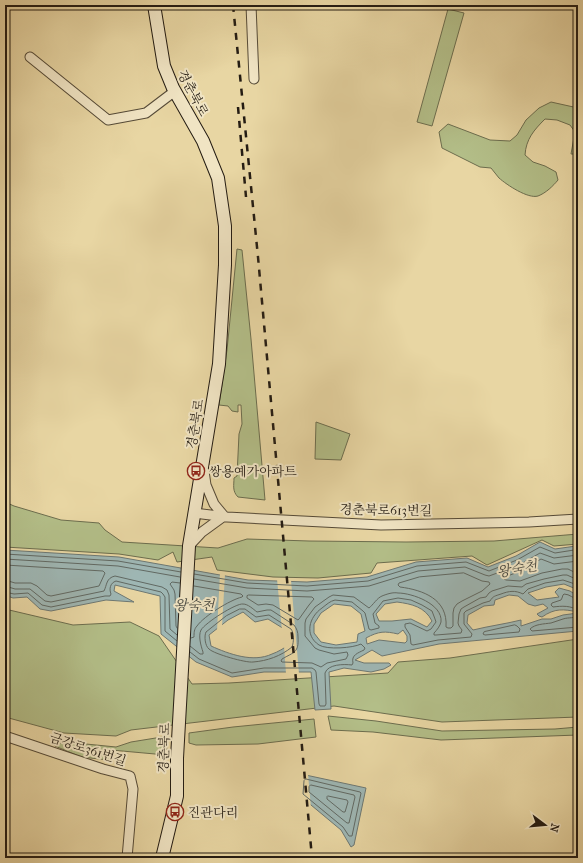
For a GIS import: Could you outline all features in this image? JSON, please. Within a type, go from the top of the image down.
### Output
[{"type":"street","name":"경춘북로","points":[[154,5],[164,66],[175,91],[203,141],[218,178],[225,226],[225,265],[219,364],[189,546],[177,758],[177,796],[162,858]]},
{"type":"street","points":[[251,5],[254,79]]},
{"type":"street","points":[[30,57],[108,120],[146,113],[175,91]]},
{"type":"street","points":[[189,546],[202,532],[224,516],[214,504],[206,485],[202,465]]},
{"type":"street","name":"경춘북로613번길","points":[[194,514],[381,525],[529,522],[578,519]]},
{"type":"street","name":"금강로361번길","points":[[5,736],[103,769],[130,776],[133,789],[127,858]]},
{"type":"green space","points":[[448,9],[464,13],[432,126],[417,122]]},
{"type":"green space","points":[[551,102],[578,108],[578,154],[571,154],[575,132],[570,125],[557,120],[545,119],[541,123],[529,139],[525,155],[533,162],[556,172],[558,180],[544,193],[538,196],[529,195],[518,191],[499,178],[491,168],[480,167],[442,148],[439,132],[448,124],[490,140],[510,141],[517,135],[526,120],[539,108]]},
{"type":"green space","points":[[237,249],[242,250],[265,500],[238,497],[235,492],[234,478],[237,476],[239,434],[242,424],[241,405],[238,405],[238,412],[232,411],[228,406],[219,405],[227,350]]},
{"type":"green space","points":[[316,422],[350,434],[341,460],[315,459]]},
{"type":"green space","points":[[5,502],[61,520],[99,523],[105,530],[122,542],[218,548],[247,539],[406,542],[494,541],[578,534],[578,544],[554,546],[542,540],[487,565],[472,556],[377,563],[371,573],[318,578],[273,577],[217,570],[212,557],[177,562],[173,552],[158,560],[119,554],[5,547]]},
{"type":"green space","points":[[5,609],[73,625],[130,622],[159,636],[192,684],[388,673],[398,662],[450,658],[578,639],[578,717],[442,722],[334,706],[131,730],[116,736],[64,733],[5,717]]},
{"type":"green space","points":[[328,716],[376,721],[442,731],[555,729],[578,727],[578,735],[441,740],[373,732],[331,730]]},
{"type":"green space","points":[[314,719],[316,737],[258,744],[196,745],[189,743],[189,733]]},
{"type":"green space","points":[[168,736],[166,755],[111,750],[109,760],[81,757],[55,746],[54,743],[76,743],[116,747],[131,742]]},
{"type":"water","name":"왕숙천","points":[[540,542],[555,549],[578,547],[578,589],[564,584],[546,587],[528,593],[537,600],[559,597],[555,592],[559,588],[570,591],[578,595],[578,612],[559,610],[542,617],[537,614],[548,608],[543,604],[535,606],[528,604],[518,596],[509,595],[495,600],[494,605],[484,606],[468,615],[467,623],[473,630],[521,620],[521,626],[542,619],[551,619],[563,615],[578,613],[578,631],[439,644],[382,656],[372,650],[355,660],[364,663],[389,663],[391,665],[384,669],[371,672],[344,668],[329,672],[331,709],[315,710],[311,672],[264,672],[232,677],[196,662],[161,634],[160,596],[115,585],[114,591],[134,602],[106,600],[51,611],[40,609],[27,597],[13,598],[5,595],[5,550],[119,557],[248,580],[307,582],[367,577],[416,562],[467,558],[488,567],[516,556]],"holes":[[[397,602],[413,605],[426,612],[432,621],[427,627],[411,619],[379,621],[376,614],[385,604]],[[334,604],[351,606],[361,614],[365,631],[358,634],[357,642],[336,645],[321,642],[314,633],[314,624],[321,613]],[[243,612],[255,622],[268,619],[289,632],[289,645],[265,657],[257,658],[249,658],[225,652],[211,646],[209,635],[228,620]],[[403,630],[407,636],[407,641],[405,643],[379,640],[367,644],[366,638],[378,633],[386,632],[398,634]]]},
{"type":"water","points":[[301,774],[366,788],[354,845],[351,847],[341,830],[299,795]]},
{"type":"pier","points":[[220,573],[225,574],[222,627],[217,631]]},
{"type":"pier","points":[[277,579],[291,580],[299,674],[286,674],[284,646],[287,644],[287,634],[282,631]]},
{"type":"pier","points":[[301,772],[308,774],[311,808],[297,796],[299,774]]},
{"type":"railway","points":[[233,5],[258,257],[312,858]]},
{"type":"railway","points":[[238,107],[246,197]]},
{"type":"place","name":"쌍용예가아파트","points":[[196,471]]},
{"type":"place","name":"진관다리","points":[[175,812]]}]
